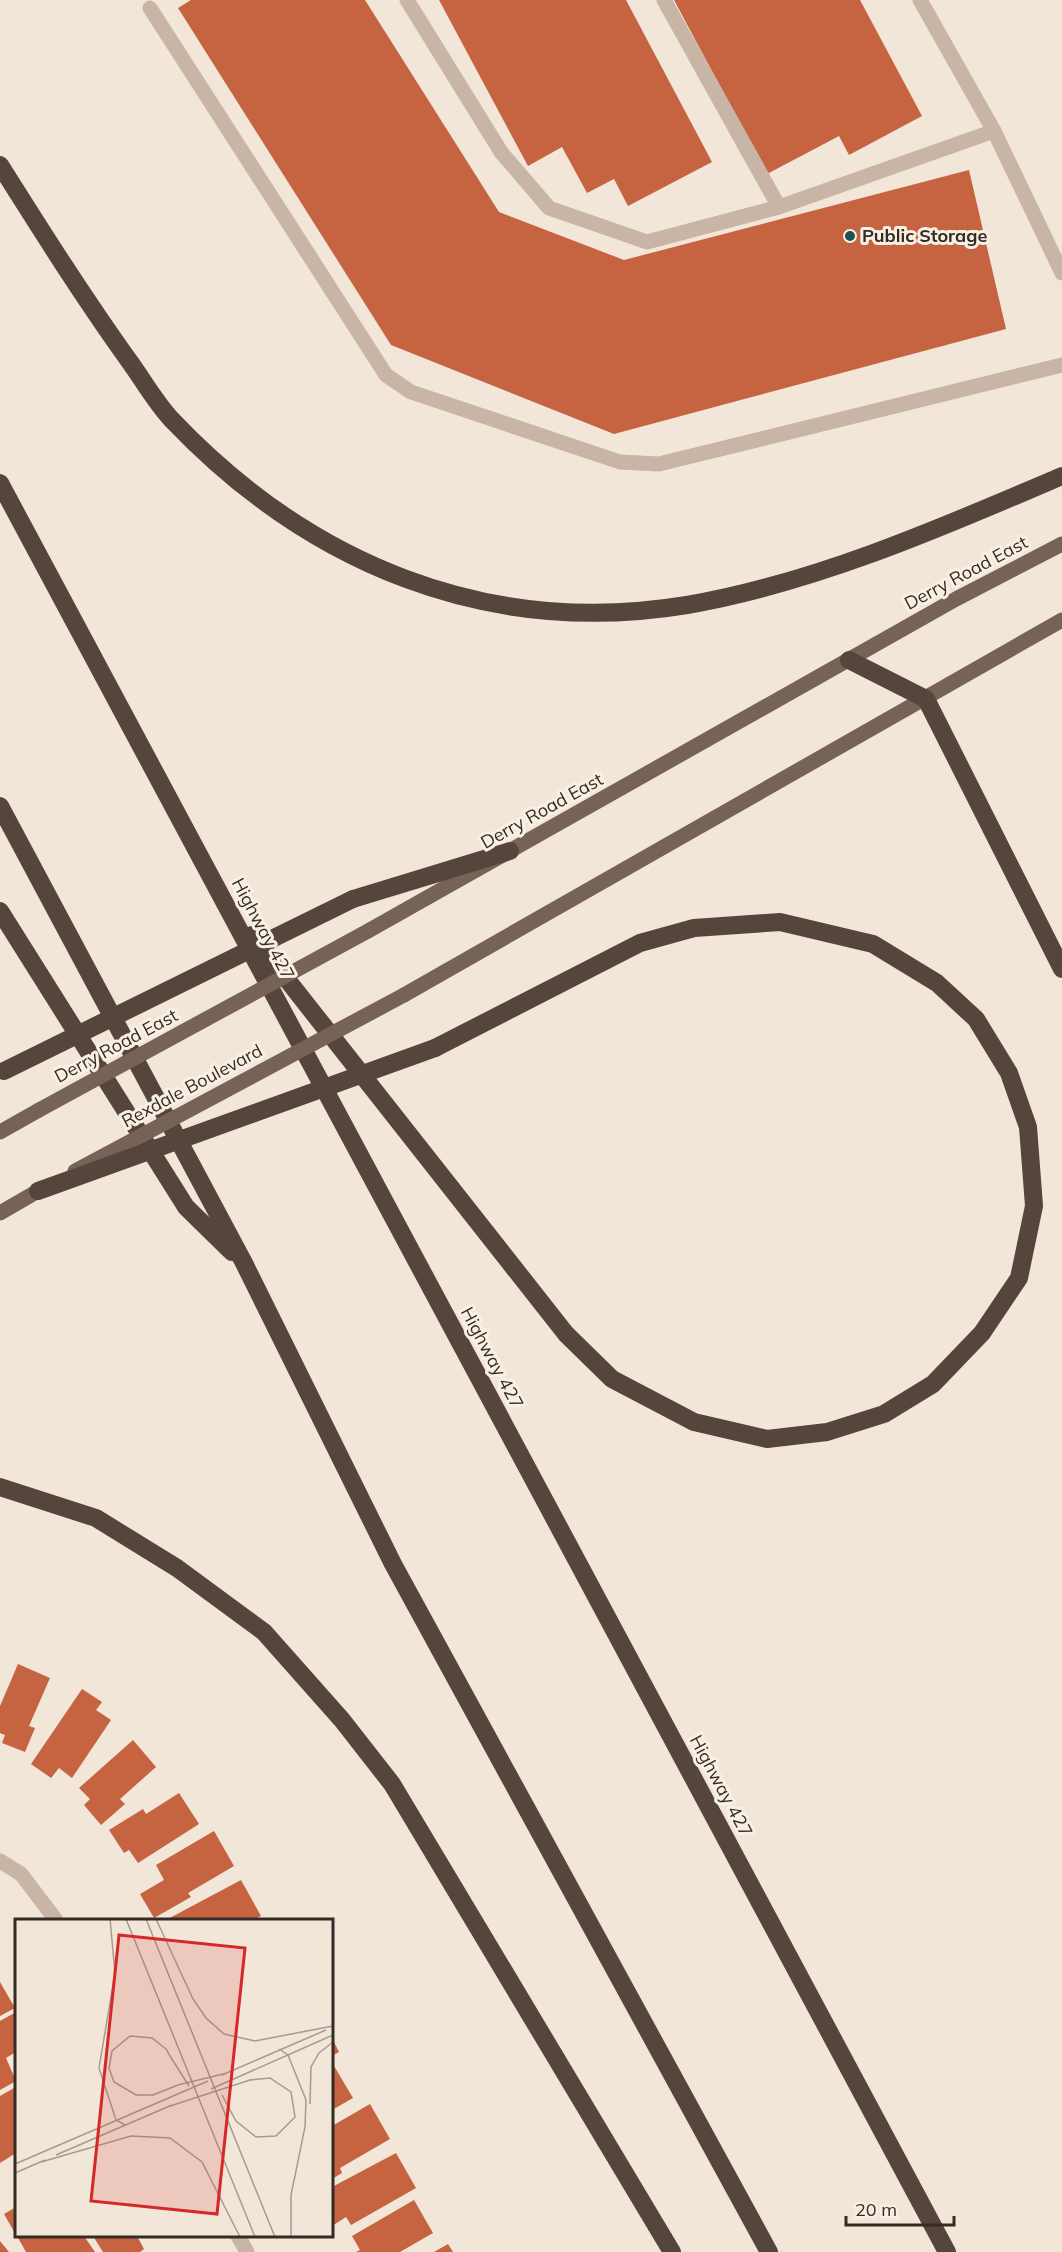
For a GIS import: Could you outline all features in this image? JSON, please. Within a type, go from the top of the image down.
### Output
[{"type":"highway","points":[[0,165],[84,297],[171,419],[263,502],[352,558],[460,599],[547,612],[604,613],[687,605],[786,581],[918,537],[1062,476]]},
{"type":"highway","name":"Highway 427","points":[[0,483],[947,2252]]},
{"type":"highway","points":[[849,660],[926,699],[1062,969]]},
{"type":"highway","points":[[0,806],[244,1263],[393,1564],[769,2252]]},
{"type":"highway","points":[[2,1071],[353,899],[510,851]]},
{"type":"highway","points":[[38,1191],[435,1048],[640,943],[694,928],[780,922],[873,944],[937,983],[975,1019],[1010,1073],[1028,1127],[1034,1206],[1019,1278],[982,1333],[933,1384],[884,1414],[827,1432],[768,1439],[694,1422],[612,1379],[567,1334],[221,895]]},
{"type":"highway","points":[[0,911],[186,1207],[244,1263]]},
{"type":"highway","points":[[0,1487],[96,1518],[177,1568],[264,1632],[342,1720],[392,1784],[672,2252]]},
{"type":"main road","name":"Derry Road East","points":[[0,1132],[368,932],[849,660],[1062,544]]},
{"type":"main road","points":[[926,699],[1062,620]]},
{"type":"main road","name":"Rexdale Boulevard","points":[[0,1213],[404,995],[926,699]]},
{"type":"street","points":[[407,0],[501,152],[549,208],[647,242],[779,207],[994,131]]},
{"type":"street","points":[[664,0],[779,207]]},
{"type":"street","points":[[920,0],[994,131],[1062,273]]},
{"type":"street","points":[[153,3],[386,375],[411,392],[620,462],[659,464],[1062,365]]},
{"type":"street","points":[[0,1861],[21,1874],[55,1919]]},
{"type":"street","points":[[239,2237],[247,2252]]},
{"type":"building","name":"Public Storage","points":[[191,0],[365,0],[499,212],[624,260],[969,170],[1006,329],[614,434],[391,345],[178,8]]},
{"type":"building","points":[[439,0],[626,0],[712,162],[628,206],[614,179],[587,193],[562,147],[528,166]]},
{"type":"building","points":[[674,0],[860,0],[922,116],[849,155],[839,136],[767,174]]},
{"type":"building","points":[[18,1664],[50,1678],[29,1726],[35,1728],[25,1752],[2,1743],[5,1735],[0,1733],[0,1706]]},
{"type":"building","points":[[82,1689],[102,1702],[96,1710],[111,1720],[72,1778],[59,1768],[51,1778],[31,1764]]},
{"type":"building","points":[[133,1740],[156,1767],[120,1799],[125,1804],[101,1825],[84,1805],[90,1799],[79,1788]]},
{"type":"building","points":[[179,1793],[199,1824],[138,1863],[129,1850],[124,1853],[109,1830],[143,1809],[146,1814]]},
{"type":"building","points":[[214,1831],[234,1866],[188,1893],[191,1897],[154,1918],[140,1894],[164,1880],[156,1865]]},
{"type":"building","points":[[241,1880],[261,1916],[255,1919],[168,1919]]},
{"type":"building","points":[[0,1982],[15,2008],[0,2016]]},
{"type":"building","points":[[15,2013],[15,2053],[6,2058],[15,2082],[0,2090],[0,2021]]},
{"type":"building","points":[[333,2040],[339,2052],[333,2055]]},
{"type":"building","points":[[333,2066],[353,2098],[333,2109]]},
{"type":"building","points":[[14,2088],[15,2154],[0,2163],[0,2096]]},
{"type":"building","points":[[370,2104],[390,2139],[340,2168],[342,2173],[333,2178],[333,2125]]},
{"type":"building","points":[[396,2153],[416,2188],[351,2225],[346,2217],[333,2225],[333,2186]]},
{"type":"building","points":[[414,2200],[433,2233],[400,2252],[356,2252],[360,2250],[352,2236]]},
{"type":"building","points":[[15,2208],[15,2233],[4,2214]]},
{"type":"building","points":[[18,2237],[85,2237],[95,2252],[26,2252]]},
{"type":"building","points":[[94,2237],[138,2237],[144,2249],[140,2252],[103,2252]]},
{"type":"building","points":[[0,2241],[9,2252],[0,2252]]},
{"type":"building","points":[[448,2244],[453,2252],[434,2252]]},
{"type":"place","name":"Public Storage","points":[[850,236]]}]
